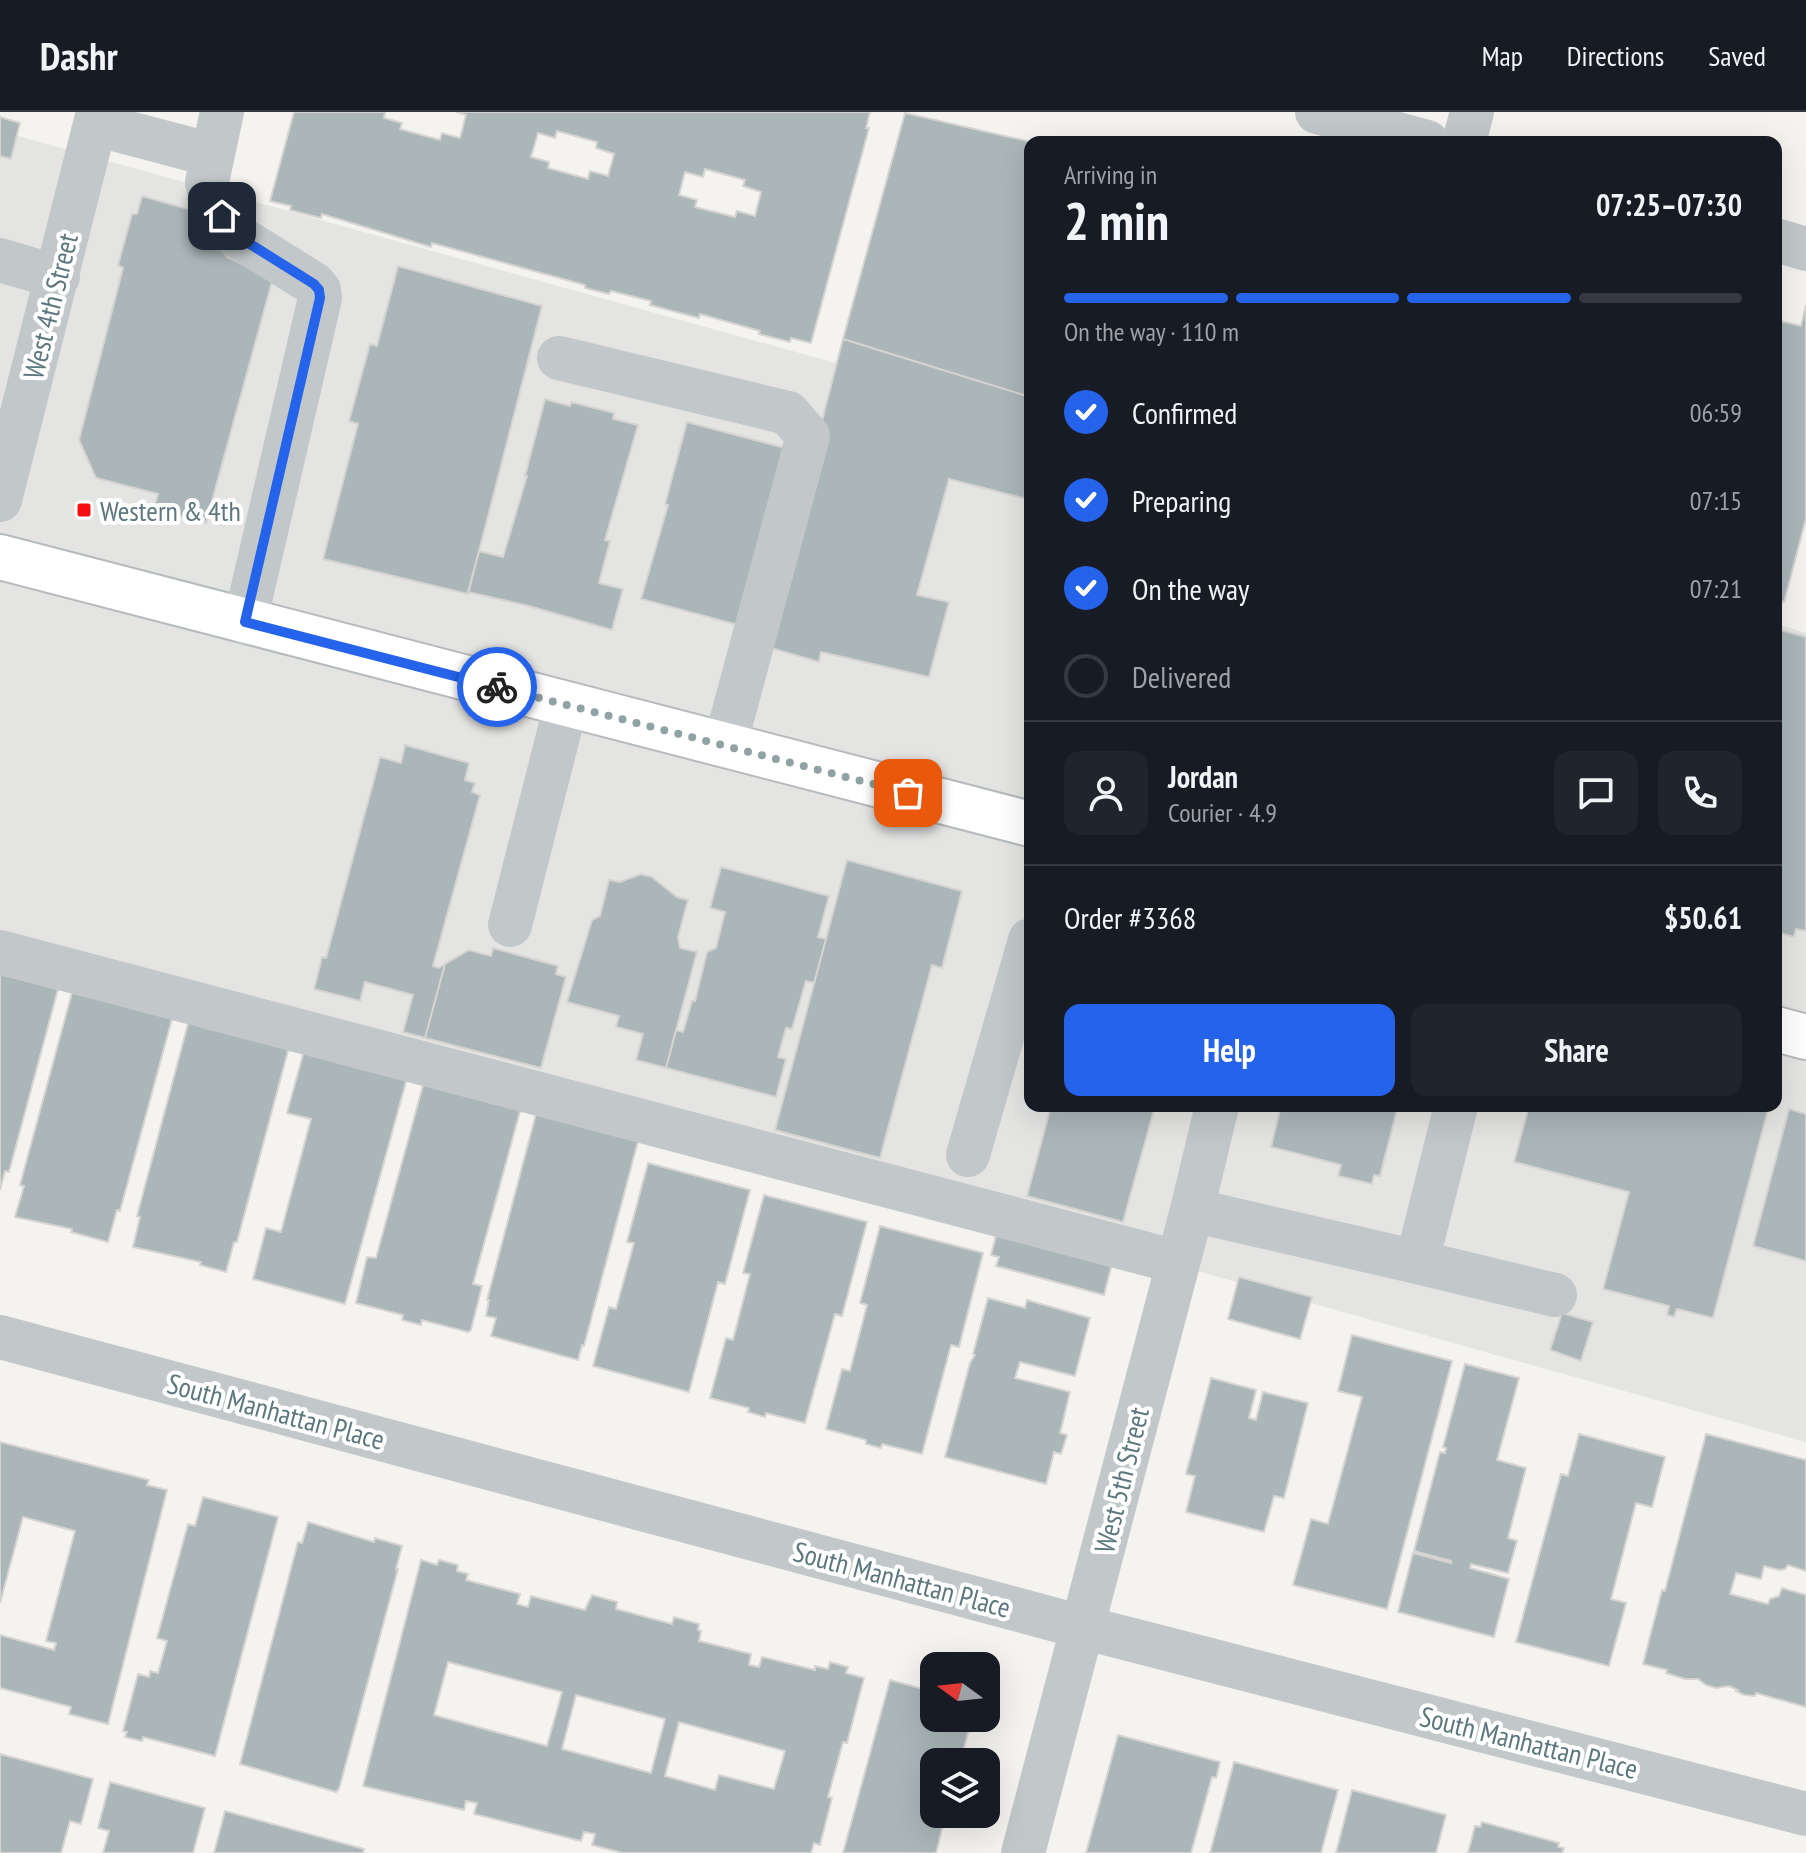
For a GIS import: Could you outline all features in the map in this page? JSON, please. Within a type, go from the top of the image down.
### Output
[{"type":"main road","points":[[0,557],[1024,822]]},
{"type":"main road","points":[[1782,1031],[1806,1037]]},
{"type":"street","points":[[222,112],[207,182],[208,192],[234,234],[314,284],[320,298],[245,622]]},
{"type":"street","points":[[1317,112],[1405,136]]},
{"type":"street","points":[[1466,136],[1472,112]]},
{"type":"street","points":[[97,118],[212,155]]},
{"type":"street","name":"West 4th Street","points":[[0,500],[97,118]]},
{"type":"street","points":[[1782,242],[1806,249]]},
{"type":"street","points":[[0,260],[58,277]]},
{"type":"street","points":[[559,358],[788,413],[808,436],[725,745]]},
{"type":"street","points":[[510,925],[566,705]]},
{"type":"street","points":[[0,952],[1177,1262]]},
{"type":"street","points":[[968,1155],[1024,961]]},
{"type":"street","name":"West 5th Street","points":[[1023,1853],[1216,1112]]},
{"type":"street","points":[[1417,1262],[1454,1112]]},
{"type":"street","points":[[1192,1210],[1555,1295]]},
{"type":"street","name":"South Manhattan Place","points":[[0,1337],[1082,1627],[1806,1814]]},
{"type":"shaded area","points":[[0,131],[1024,415],[1024,1112],[1782,1112],[1782,626],[1806,633],[1806,1442],[0,935]]},
{"type":"building","points":[[294,112],[385,112],[384,118],[402,123],[400,129],[440,140],[442,133],[460,138],[466,115],[456,112],[870,112],[866,128],[869,128],[811,343],[791,338],[790,342],[759,334],[760,331],[700,314],[699,318],[650,305],[651,301],[585,288],[585,285],[432,243],[431,247],[322,214],[321,218],[290,210],[291,206],[270,201]],"holes":[[[557,131],[597,142],[596,148],[614,154],[608,176],[590,171],[588,179],[548,168],[549,162],[531,157],[538,133],[555,138]],[[705,169],[745,180],[743,186],[761,192],[755,216],[737,211],[735,217],[695,207],[697,200],[679,195],[685,172],[703,177]]]},
{"type":"building","points":[[905,113],[1024,140],[1024,395],[843,339]]},
{"type":"building","points":[[0,117],[20,123],[11,159],[0,156]]},
{"type":"building","points":[[142,196],[195,211],[227,257],[273,278],[206,523],[154,509],[158,494],[96,478],[79,440],[123,268],[118,265],[132,214],[137,214]]},
{"type":"building","points":[[398,266],[542,306],[468,594],[323,559],[358,424],[349,421],[370,344],[377,346]]},
{"type":"building","points":[[1806,305],[1806,518],[1784,602],[1782,321],[1801,326]]},
{"type":"building","points":[[843,339],[1024,395],[1024,498],[949,479],[917,595],[949,602],[929,677],[821,652],[819,662],[764,646]]},
{"type":"building","points":[[545,399],[614,413],[613,419],[638,425],[605,540],[610,541],[599,583],[623,589],[612,630],[468,592],[479,551],[503,557]]},
{"type":"building","points":[[687,422],[789,449],[742,626],[641,599],[668,505],[665,504]]},
{"type":"building","points":[[1782,631],[1806,637],[1806,931],[1796,929],[1794,937],[1782,934]]},
{"type":"building","points":[[405,745],[469,763],[465,780],[475,783],[472,792],[480,795],[433,966],[439,968],[445,964],[425,1038],[403,1032],[413,995],[365,982],[360,1001],[314,989],[322,957],[326,958],[380,757],[401,763]]},
{"type":"building","points":[[847,860],[962,891],[942,968],[932,965],[880,1158],[775,1130]]},
{"type":"building","points":[[721,867],[829,896],[818,937],[826,939],[814,983],[806,981],[792,1029],[786,1028],[778,1057],[786,1059],[776,1097],[666,1068],[676,1030],[683,1032],[692,1001],[695,1001],[707,952],[716,948],[725,912],[710,908]]},
{"type":"building","points":[[641,874],[652,877],[677,897],[688,900],[678,937],[680,948],[697,952],[666,1068],[636,1060],[643,1034],[616,1027],[619,1016],[567,1002],[592,920],[600,916],[609,880],[620,882]]},
{"type":"building","points":[[493,948],[558,966],[556,974],[566,977],[541,1068],[425,1038],[445,964],[469,950],[491,956]]},
{"type":"building","points":[[0,974],[58,989],[9,1172],[5,1171],[0,1190]]},
{"type":"building","points":[[73,989],[173,1015],[120,1211],[117,1210],[108,1242],[71,1232],[72,1229],[15,1217],[24,1186],[20,1185]]},
{"type":"building","points":[[189,1020],[289,1047],[237,1242],[234,1242],[226,1272],[200,1265],[201,1262],[133,1247],[140,1217],[137,1216]]},
{"type":"building","points":[[304,1051],[407,1078],[345,1304],[253,1279],[266,1228],[281,1232],[311,1119],[287,1113]]},
{"type":"building","points":[[425,1078],[522,1104],[473,1284],[482,1286],[468,1332],[422,1320],[421,1325],[402,1320],[403,1315],[356,1303],[367,1257],[376,1258]]},
{"type":"building","points":[[1789,1109],[1806,1114],[1806,1261],[1753,1246]]},
{"type":"building","points":[[1049,1112],[1153,1112],[1123,1222],[1027,1196]]},
{"type":"building","points":[[1280,1112],[1396,1112],[1380,1176],[1374,1175],[1372,1184],[1338,1176],[1341,1165],[1271,1147]]},
{"type":"building","points":[[1527,1112],[1767,1112],[1713,1318],[1677,1309],[1674,1317],[1667,1315],[1669,1306],[1603,1289],[1629,1192],[1514,1162]]},
{"type":"building","points":[[536,1114],[638,1141],[578,1360],[491,1336],[496,1318],[486,1316],[487,1300]]},
{"type":"building","points":[[648,1163],[750,1190],[725,1284],[718,1282],[689,1392],[593,1366],[609,1307],[616,1309],[634,1243],[627,1242]]},
{"type":"building","points":[[764,1195],[867,1222],[842,1316],[835,1314],[805,1423],[766,1413],[765,1417],[748,1412],[749,1408],[710,1398],[726,1338],[733,1340],[750,1274],[743,1273]]},
{"type":"building","points":[[999,1224],[1114,1256],[1104,1295],[996,1266],[999,1257],[991,1255]]},
{"type":"building","points":[[880,1226],[983,1253],[959,1347],[951,1345],[922,1454],[882,1444],[881,1448],[866,1444],[866,1440],[826,1429],[842,1369],[850,1371],[867,1305],[860,1303]]},
{"type":"building","points":[[1239,1277],[1312,1297],[1300,1339],[1228,1319]]},
{"type":"building","points":[[988,1298],[1025,1308],[1027,1300],[1090,1318],[1075,1376],[1020,1362],[1015,1378],[1070,1392],[1060,1433],[1067,1435],[1061,1454],[1054,1452],[1046,1484],[945,1457]]},
{"type":"building","points":[[1562,1313],[1593,1322],[1581,1361],[1550,1350]]},
{"type":"building","points":[[1352,1335],[1452,1361],[1387,1609],[1293,1585],[1311,1519],[1328,1524],[1362,1397],[1338,1391]]},
{"type":"building","points":[[1465,1364],[1519,1378],[1497,1460],[1526,1468],[1508,1538],[1517,1541],[1508,1573],[1471,1564],[1470,1568],[1509,1579],[1494,1637],[1398,1612],[1413,1553],[1451,1563],[1414,1551],[1440,1452],[1445,1453],[1446,1448],[1443,1447]]},
{"type":"building","points":[[1211,1378],[1256,1390],[1249,1418],[1256,1420],[1263,1392],[1308,1403],[1284,1498],[1274,1496],[1264,1532],[1186,1512],[1195,1476],[1186,1474]]},
{"type":"building","points":[[1579,1434],[1665,1457],[1652,1507],[1636,1503],[1611,1599],[1626,1603],[1609,1666],[1516,1642],[1561,1474],[1568,1476]]},
{"type":"building","points":[[1706,1434],[1806,1460],[1806,1571],[1788,1565],[1779,1570],[1764,1566],[1761,1579],[1736,1573],[1730,1594],[1768,1604],[1770,1599],[1779,1596],[1782,1588],[1806,1595],[1806,1707],[1756,1693],[1755,1696],[1744,1695],[1729,1686],[1716,1688],[1698,1679],[1685,1679],[1666,1673],[1667,1670],[1643,1664]]},
{"type":"building","points":[[0,1442],[149,1480],[147,1485],[167,1490],[108,1724],[69,1714],[71,1707],[0,1688],[0,1635],[54,1650],[56,1643],[46,1641],[75,1531],[23,1517],[0,1603]]},
{"type":"building","points":[[203,1497],[278,1517],[215,1756],[143,1737],[142,1741],[125,1737],[127,1732],[123,1731],[138,1674],[149,1677],[150,1671],[158,1673],[167,1641],[157,1638],[188,1524],[195,1526]]},
{"type":"building","points":[[308,1522],[374,1542],[375,1538],[402,1546],[336,1792],[240,1764],[298,1542],[302,1543]]},
{"type":"building","points":[[421,1560],[437,1565],[439,1560],[458,1565],[457,1571],[468,1574],[466,1580],[520,1594],[517,1604],[528,1607],[531,1596],[585,1610],[592,1595],[617,1602],[616,1609],[672,1624],[674,1617],[699,1624],[699,1641],[751,1654],[749,1665],[759,1667],[762,1657],[815,1670],[815,1666],[828,1669],[830,1662],[848,1667],[846,1673],[864,1678],[847,1743],[843,1742],[828,1797],[832,1798],[820,1845],[814,1843],[811,1853],[623,1853],[592,1845],[595,1834],[584,1832],[581,1841],[474,1814],[477,1803],[466,1801],[464,1810],[363,1786]],"holes":[[[448,1662],[562,1692],[547,1746],[434,1715]],[[576,1695],[665,1719],[651,1773],[562,1749]],[[679,1722],[785,1751],[774,1789],[719,1775],[715,1790],[665,1776]]]},
{"type":"building","points":[[890,1680],[920,1688],[920,1732],[968,1732],[964,1748],[920,1748],[920,1828],[942,1828],[936,1853],[843,1853]]},
{"type":"building","points":[[1118,1735],[1220,1762],[1216,1778],[1212,1777],[1191,1853],[1086,1853]]},
{"type":"building","points":[[0,1754],[93,1779],[81,1824],[70,1821],[61,1853],[0,1853]]},
{"type":"building","points":[[1234,1762],[1338,1790],[1321,1853],[1210,1853]]},
{"type":"building","points":[[110,1782],[205,1808],[193,1853],[103,1853],[109,1831],[98,1828]]},
{"type":"building","points":[[1352,1790],[1446,1815],[1436,1853],[1336,1853]]},
{"type":"building","points":[[225,1811],[364,1849],[363,1853],[214,1853]]},
{"type":"building","points":[[1482,1822],[1559,1843],[1558,1847],[1564,1848],[1562,1853],[1468,1853],[1475,1826],[1480,1827]]},
{"type":"way so far","points":[[497,687],[908,793]]},
{"type":"place","name":"Western & 4th","points":[[84,510]]},
{"type":"route","points":[[222,216],[234,234],[314,284],[320,298],[245,622],[497,687]]}]
